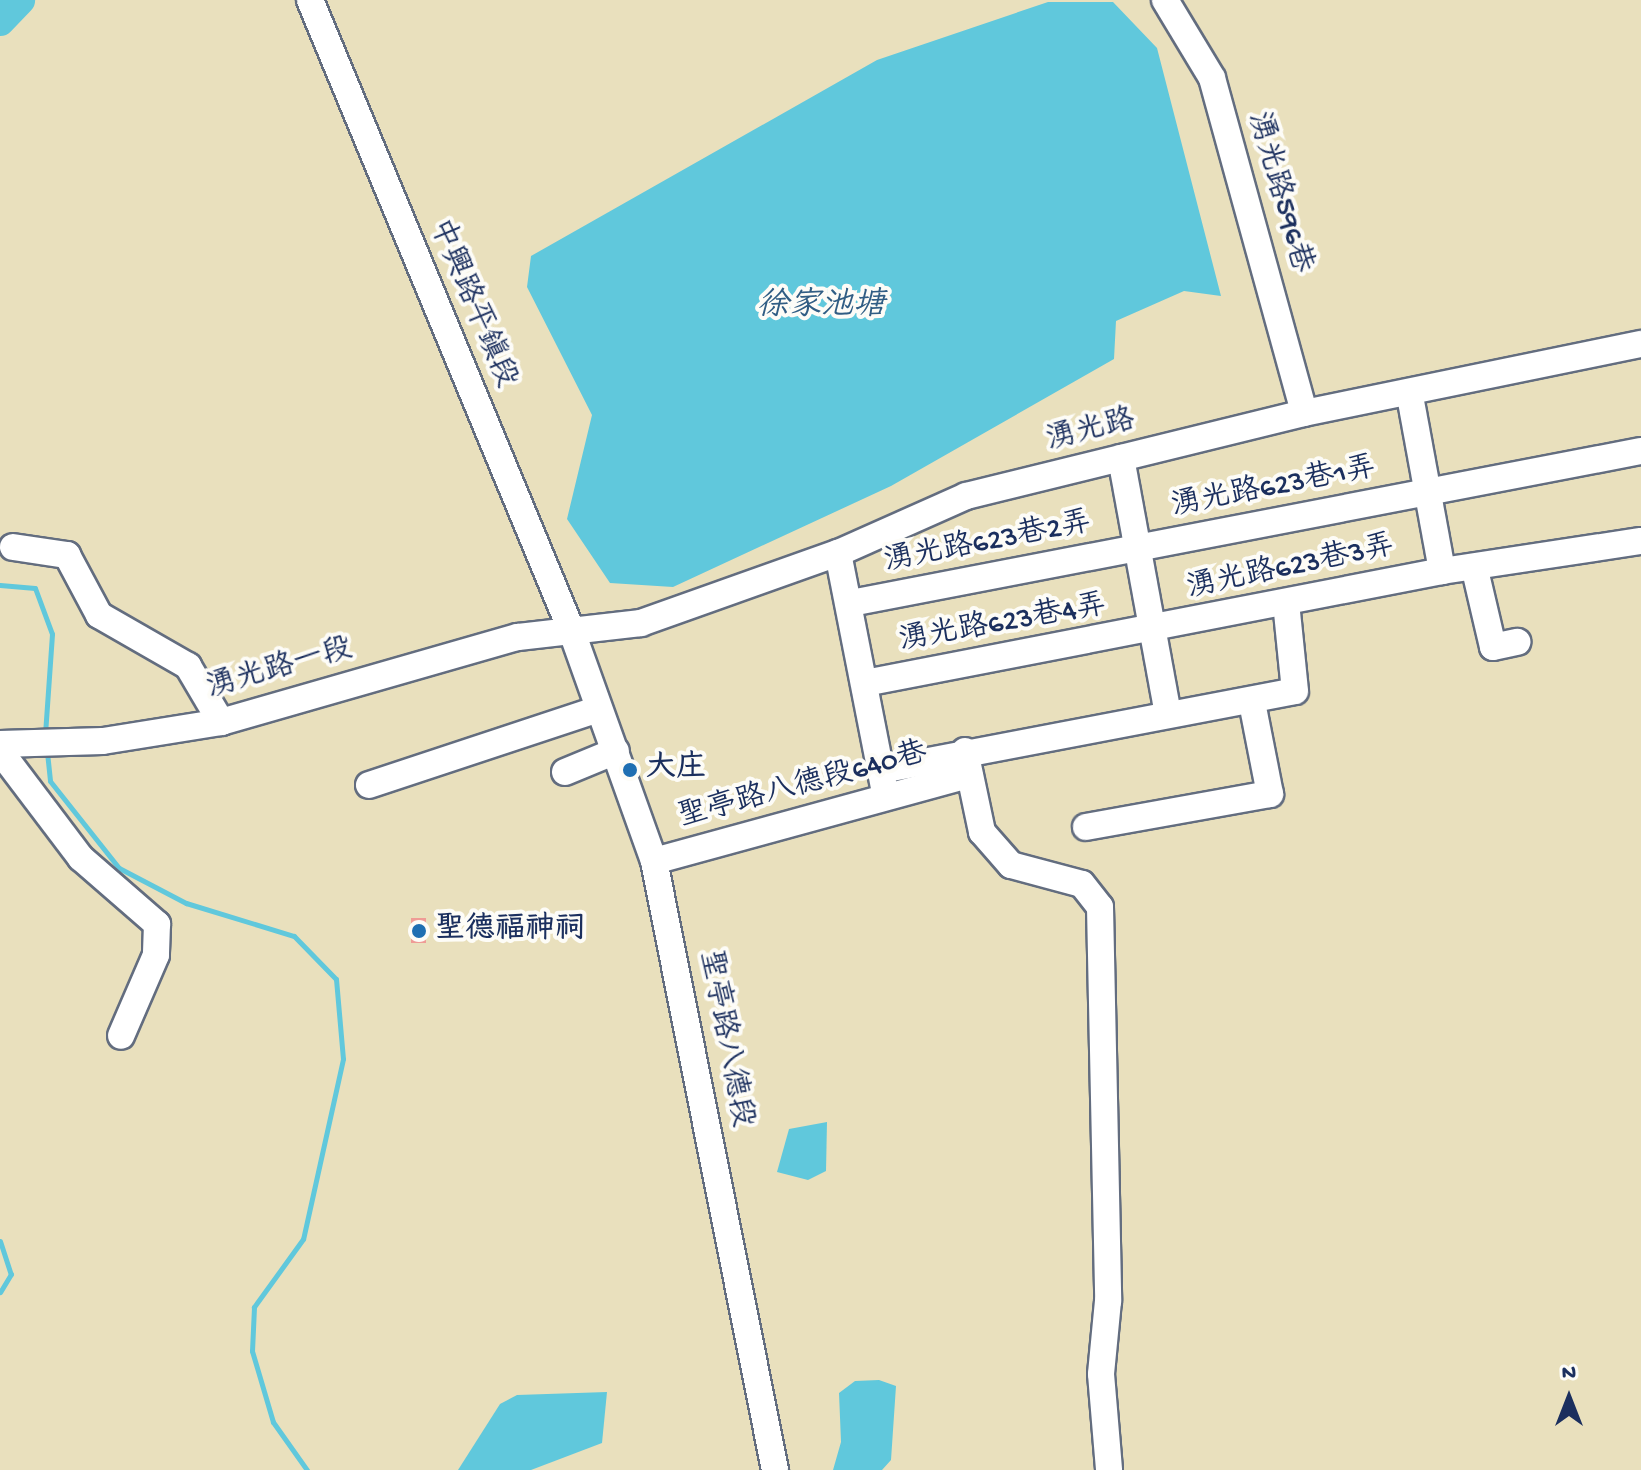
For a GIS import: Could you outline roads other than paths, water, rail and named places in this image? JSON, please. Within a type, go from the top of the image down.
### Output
[{"type":"street","name":"中興路平鎮段","points":[[310,0],[572,632]]},
{"type":"street","name":"湧光路596巷","points":[[1165,0],[1212,78],[1304,413]]},
{"type":"street","name":"湧光路","points":[[572,632],[641,623],[838,553],[966,496],[1304,413],[1410,396],[1641,344]]},
{"type":"street","points":[[1410,396],[1424,492],[1442,571]]},
{"type":"street","name":"湧光路623巷1弄","points":[[1137,549],[1641,451]]},
{"type":"street","points":[[1121,458],[1168,713]]},
{"type":"street","name":"湧光路623巷3弄","points":[[1152,630],[1442,571],[1475,570],[1641,541]]},
{"type":"street","points":[[13,547],[67,555],[99,615],[188,666],[221,722]]},
{"type":"street","name":"湧光路623巷2弄","points":[[851,603],[1137,549]]},
{"type":"street","points":[[838,553],[851,603],[886,799]]},
{"type":"street","points":[[1475,570],[1493,647],[1517,642]]},
{"type":"street","points":[[881,770],[967,763],[1168,713],[1252,702],[1295,691],[1286,603]]},
{"type":"street","name":"湧光路623巷4弄","points":[[865,683],[1152,630]]},
{"type":"street","name":"聖亭路八德段","points":[[572,632],[654,861],[775,1470]]},
{"type":"street","name":"湧光路一段","points":[[0,744],[103,741],[221,722],[518,637],[572,632]]},
{"type":"street","points":[[1086,827],[1270,794],[1252,702]]},
{"type":"street","points":[[369,785],[599,709]]},
{"type":"street","points":[[0,751],[81,858],[157,924],[156,955],[121,1036]]},
{"type":"street","points":[[565,772],[616,751]]},
{"type":"street","points":[[967,763],[982,832],[1011,865],[1082,884],[1100,907],[1108,1301],[1101,1374],[1109,1470]]},
{"type":"street","name":"聖亭路八德段640巷","points":[[654,861],[886,799],[967,763]]},
{"type":"water","name":"徐家池塘","points":[[1048,2],[1113,2],[1157,48],[1221,296],[1184,291],[1116,321],[1114,359],[891,486],[673,587],[610,583],[567,519],[592,415],[527,287],[531,256],[877,60]]},
{"type":"water","points":[[827,1122],[826,1171],[808,1180],[777,1172],[789,1129]]},
{"type":"water","points":[[879,1380],[896,1386],[891,1460],[882,1470],[833,1470],[841,1442],[839,1393],[855,1381]]},
{"type":"water","points":[[607,1392],[602,1443],[531,1470],[458,1470],[500,1404],[517,1395]]},
{"type":"waterway","points":[[0,21],[20,0]]},
{"type":"waterway","points":[[0,585],[35,588],[52,634],[45,734]]},
{"type":"waterway","points":[[47,752],[50,781],[119,868],[186,903],[294,936],[336,979],[343,1059],[303,1239],[254,1307],[252,1351],[273,1422],[307,1470]]},
{"type":"waterway","points":[[0,1241],[11,1274],[0,1292]]},
{"type":"place","name":"大庄","points":[[630,770]]},
{"type":"place","name":"聖德福神祠","points":[[419,931]]}]
